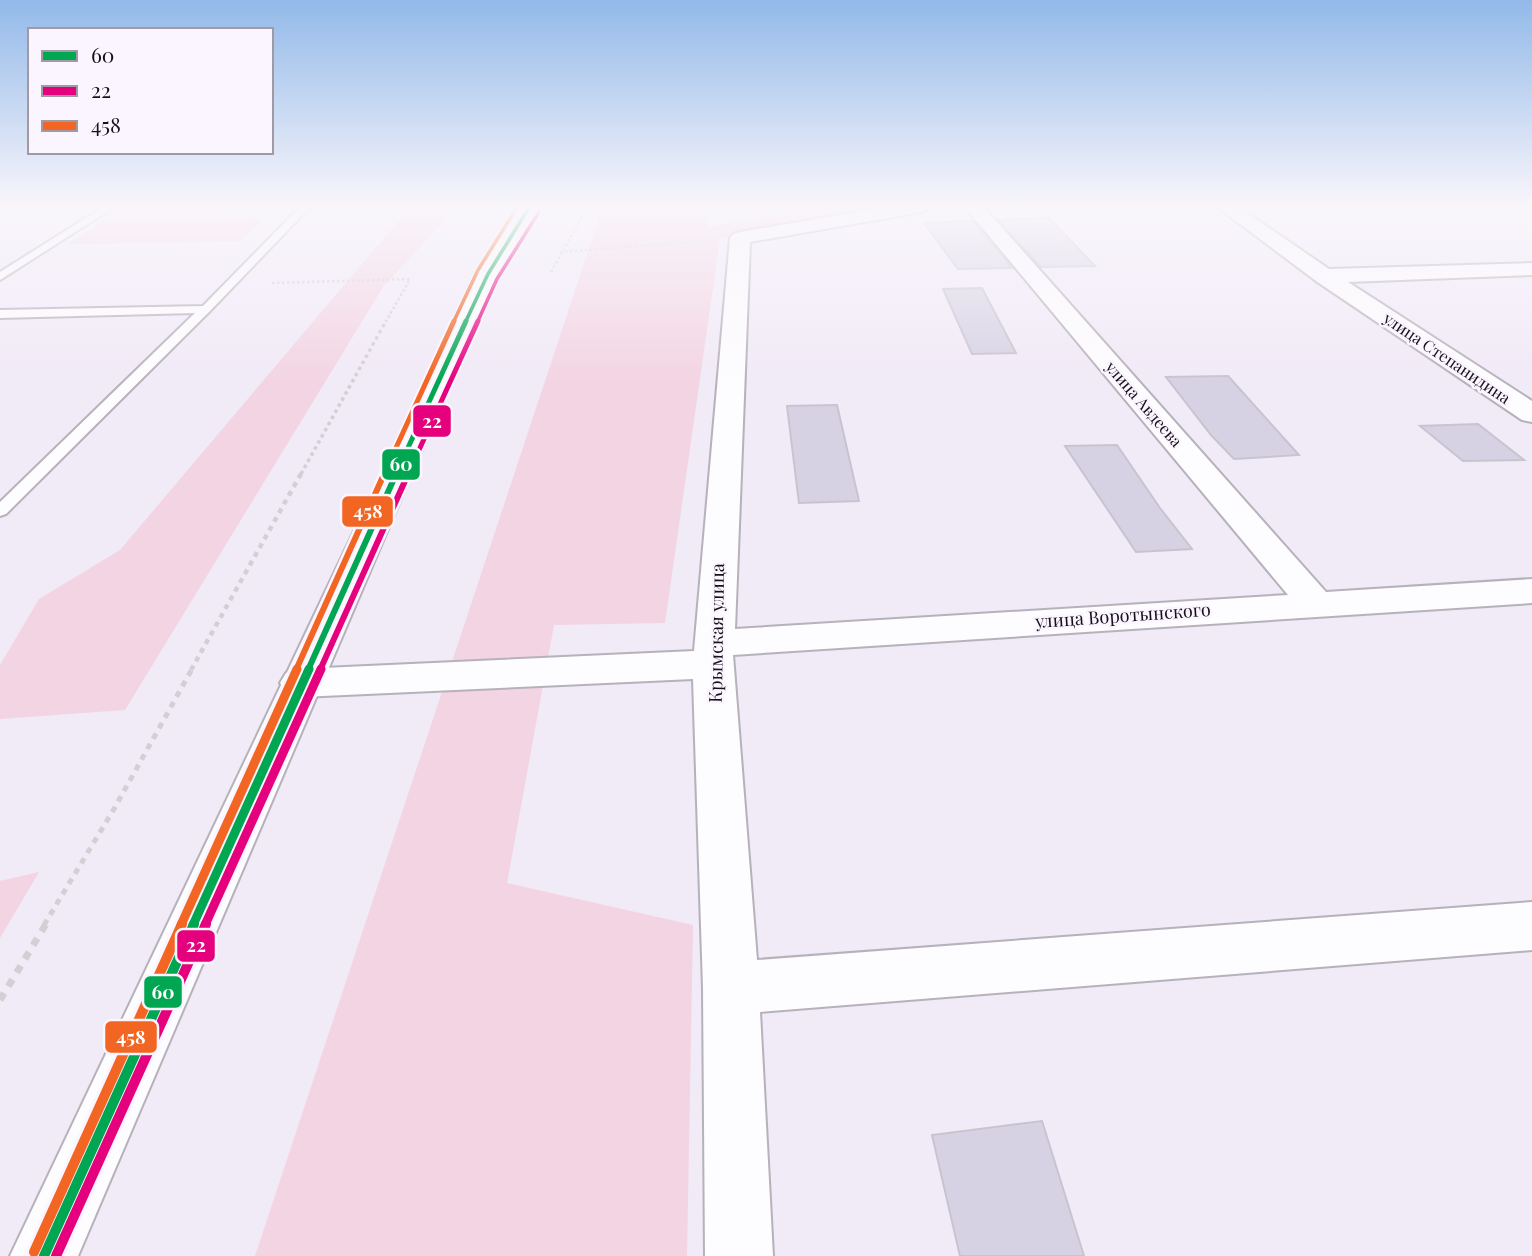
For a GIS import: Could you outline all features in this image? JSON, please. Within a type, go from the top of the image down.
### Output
[{"type":"street","points":[[44,1256],[301,683],[494,265]]},
{"type":"street","name":"Крымская улица","points":[[738,265],[713,653],[731,988],[739,1256]]},
{"type":"street","name":"улица Авдеева","points":[[1024,265],[1315,603]]},
{"type":"street","name":"улица Степанидина","points":[[1308,265],[1532,414]]},
{"type":"street","points":[[1324,276],[1532,269]]},
{"type":"street","name":"улица Воротынского","points":[[301,683],[713,653],[1315,603],[1532,591]]},
{"type":"street","points":[[731,988],[1532,926]]},
{"type":"lane","points":[[0,277],[19,265]]},
{"type":"lane","points":[[0,511],[249,265]]},
{"type":"lane","points":[[0,314],[206,309]]},
{"type":"path","points":[[551,272],[554,265]]},
{"type":"path","points":[[0,1000],[114,809],[410,279],[229,285]]},
{"type":"shaded area","points":[[361,265],[404,265],[383,287],[125,710],[0,719],[0,665],[39,599],[120,550]]},
{"type":"shaded area","points":[[584,265],[716,265],[665,623],[554,625],[507,883],[693,925],[687,1256],[255,1256]]},
{"type":"shaded area","points":[[39,872],[0,938],[0,881]]},
{"type":"building","points":[[955,265],[1009,265],[1012,268],[958,269]]},
{"type":"building","points":[[1039,265],[1095,266],[1041,267]]},
{"type":"building","points":[[982,288],[1016,353],[972,354],[943,289]]},
{"type":"building","points":[[1228,376],[1299,455],[1234,459],[1211,435],[1166,377]]},
{"type":"building","points":[[837,405],[859,501],[799,503],[787,406]]},
{"type":"building","points":[[1478,424],[1524,460],[1463,461],[1420,426]]},
{"type":"building","points":[[1117,445],[1192,549],[1136,552],[1065,446]]},
{"type":"building","points":[[1042,1121],[1084,1256],[960,1256],[932,1135]]},
{"type":"transit line","name":"458","points":[[34,1252],[481,265]]},
{"type":"transit line","name":"60","points":[[44,1256],[436,386],[494,265]]},
{"type":"transit line","name":"22","points":[[56,1256],[446,390],[506,265]]}]
